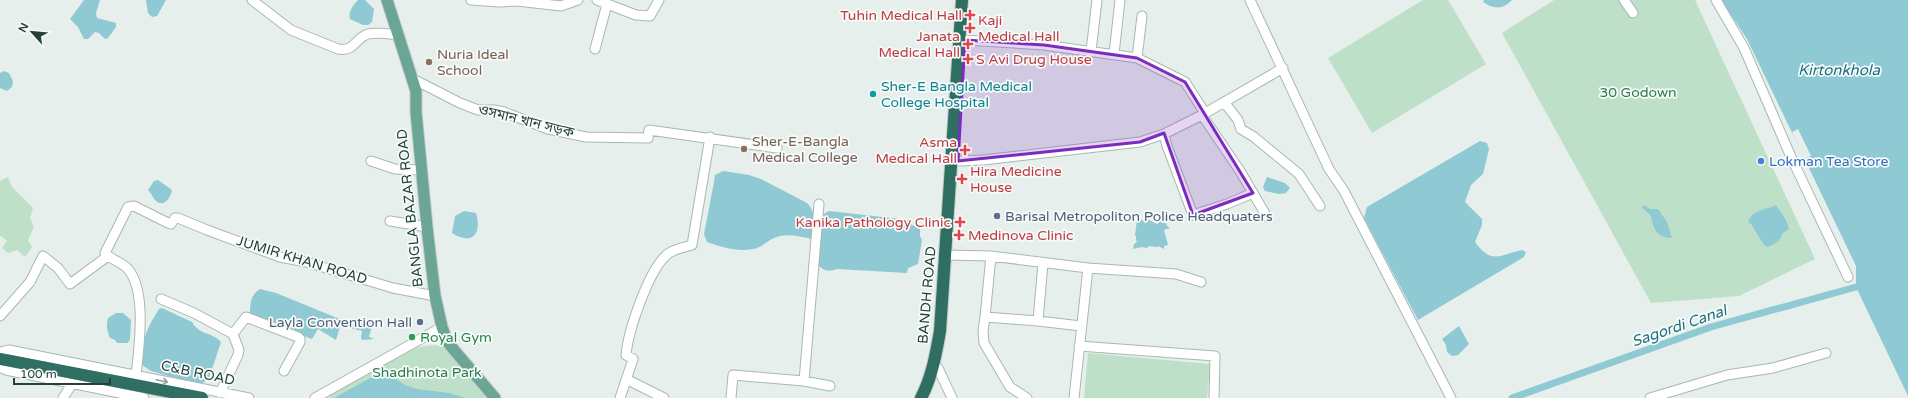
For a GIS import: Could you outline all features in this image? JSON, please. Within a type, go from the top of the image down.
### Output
[{"type":"highway","name":"BANDH ROAD","points":[[928,398],[935,382],[946,331],[962,0]]},
{"type":"highway","name":"BANDH ROAD","points":[[921,398],[927,386],[936,354],[949,255],[958,161],[968,0]]},
{"type":"highway","name":"C&B ROAD","points":[[0,360],[202,398]]},
{"type":"main road","name":"BANGLA BAZAR ROAD","points":[[387,0],[416,91],[416,112],[427,227],[435,296],[442,327],[447,341],[495,398]]},
{"type":"street","points":[[252,0],[291,30],[338,49],[345,50],[351,48],[368,34],[399,35]]},
{"type":"street","points":[[471,0],[499,2],[517,1],[561,6],[578,0]]},
{"type":"street","points":[[597,0],[636,15],[650,16],[659,0]]},
{"type":"street","points":[[1091,51],[1097,0]]},
{"type":"street","points":[[1114,54],[1120,0]]},
{"type":"street","points":[[1250,0],[1330,169],[1344,191],[1450,398]]},
{"type":"street","points":[[1624,0],[1633,13]]},
{"type":"street","points":[[1716,0],[1744,48],[1792,157],[1848,277]]},
{"type":"street","points":[[594,49],[607,4]]},
{"type":"street","points":[[1137,58],[1142,16]]},
{"type":"street","points":[[965,40],[1044,45],[1137,58],[1185,82],[1203,114],[1238,168],[1267,217]]},
{"type":"street","points":[[958,161],[983,160],[1140,142],[1164,134],[1203,114],[1283,68]]},
{"type":"street","name":"ওসমান খান সড়ক","points":[[413,79],[460,103],[478,110],[504,112],[548,129],[586,137],[648,138],[649,130],[687,136],[710,137]]},
{"type":"street","points":[[1224,102],[1238,120],[1241,129],[1298,174],[1320,206]]},
{"type":"street","points":[[1164,134],[1167,146],[1193,215],[1227,204],[1253,193]]},
{"type":"street","points":[[620,398],[633,359],[626,355],[628,336],[646,289],[657,268],[669,253],[692,245],[710,137],[777,148]]},
{"type":"street","points":[[370,161],[395,169],[421,170]]},
{"type":"street","points":[[804,381],[819,204]]},
{"type":"street","name":"JUMIR KHAN ROAD","points":[[108,256],[105,251],[128,207],[134,206],[171,224],[175,218],[178,218],[280,256],[306,262],[393,288],[435,296]]},
{"type":"street","points":[[390,221],[427,227]]},
{"type":"street","points":[[949,255],[991,256],[1088,268],[1176,274],[1201,282]]},
{"type":"street","points":[[0,316],[30,282],[43,256],[58,268],[70,284],[108,256],[127,268],[132,274],[137,290],[141,322],[136,375]]},
{"type":"street","points":[[991,256],[983,331],[984,343],[1010,387],[1027,398]]},
{"type":"street","points":[[1038,321],[1043,263]]},
{"type":"street","points":[[1074,398],[1088,268]]},
{"type":"street","points":[[161,299],[233,334],[239,350],[238,355],[220,393]]},
{"type":"street","points":[[233,334],[246,317],[298,337],[300,342],[284,371]]},
{"type":"street","points":[[985,317],[1081,326]]},
{"type":"street","points":[[315,398],[442,327]]},
{"type":"street","points":[[1079,346],[1215,356],[1214,398]]},
{"type":"street","name":"C&B ROAD","points":[[0,352],[9,350],[248,398]]},
{"type":"street","points":[[1650,398],[1727,375],[1773,368],[1826,353]]},
{"type":"street","points":[[0,367],[6,370],[144,398]]},
{"type":"street","points":[[938,368],[952,398]]},
{"type":"street","points":[[731,398],[733,374],[804,381],[830,386]]},
{"type":"street","points":[[626,379],[664,398]]},
{"type":"street","points":[[63,398],[72,384]]},
{"type":"highlighted area","points":[[965,40],[1044,45],[1137,58],[1185,82],[1253,193],[1193,215],[1164,133],[1140,142],[958,161]]},
{"type":"green space","points":[[1423,0],[1448,0],[1486,64],[1372,133],[1328,58]]},
{"type":"green space","name":"30 Godown","points":[[1554,0],[1695,0],[1815,259],[1739,296],[1651,303],[1502,33]]},
{"type":"green space","points":[[8,177],[12,187],[33,208],[30,218],[34,227],[28,240],[32,247],[25,257],[17,250],[8,253],[2,248],[7,241],[1,236],[0,237],[0,181]]},
{"type":"green space","name":"Shadhinota Park","points":[[433,345],[444,346],[487,398],[329,398],[330,393],[406,352],[419,347]]},
{"type":"green space","points":[[1088,353],[1210,364],[1207,398],[1084,398]]},
{"type":"water","points":[[84,0],[100,0],[96,13],[97,18],[116,23],[116,27],[108,38],[105,39],[99,33],[95,32],[88,39],[84,39],[78,27],[70,19]]},
{"type":"water","points":[[146,0],[166,0],[157,16],[152,17],[148,13]]},
{"type":"water","points":[[358,0],[365,0],[374,9],[372,22],[368,25],[363,25],[350,19],[351,9]]},
{"type":"water","points":[[1484,0],[1512,0],[1505,6],[1494,7],[1483,2]]},
{"type":"water","name":"Kirtonkhola","points":[[1721,0],[1908,0],[1908,396],[1856,287],[1856,266],[1747,39]]},
{"type":"water","points":[[4,71],[9,73],[13,81],[12,87],[7,91],[0,88],[0,73]]},
{"type":"water","points":[[1480,141],[1487,143],[1489,149],[1483,174],[1471,185],[1465,202],[1482,219],[1482,225],[1475,242],[1486,254],[1491,256],[1502,256],[1522,250],[1526,252],[1524,257],[1418,320],[1364,218],[1367,207]]},
{"type":"water","points":[[723,171],[749,175],[761,179],[807,203],[814,215],[815,220],[811,239],[788,235],[779,236],[759,247],[747,250],[718,246],[707,242],[704,234],[715,175]]},
{"type":"water","points":[[1267,177],[1285,183],[1290,188],[1286,193],[1279,194],[1265,191],[1263,187]]},
{"type":"water","points":[[158,180],[172,190],[167,201],[162,203],[156,201],[148,190],[154,181]]},
{"type":"water","points":[[1644,205],[1650,209],[1658,209],[1667,222],[1672,238],[1660,235],[1655,230],[1650,216],[1642,207]]},
{"type":"water","points":[[1776,205],[1786,220],[1789,229],[1782,234],[1779,241],[1768,247],[1764,245],[1751,224],[1748,222],[1753,215],[1759,211]]},
{"type":"water","points":[[464,211],[476,213],[478,220],[477,232],[470,238],[459,237],[452,233],[455,216]]},
{"type":"water","points":[[829,211],[909,220],[912,225],[920,229],[920,236],[922,240],[918,264],[908,268],[907,273],[837,269],[829,271],[822,269],[818,265],[821,219],[824,214]]},
{"type":"water","points":[[1137,219],[1144,221],[1149,220],[1157,224],[1161,221],[1166,223],[1170,228],[1164,230],[1168,245],[1164,246],[1164,249],[1158,246],[1149,246],[1147,248],[1142,247],[1133,249],[1134,244],[1137,242],[1135,236]]},
{"type":"water","points":[[260,289],[276,293],[342,320],[336,340],[318,329],[312,339],[250,316],[252,297]]},
{"type":"water","points":[[162,308],[192,322],[202,332],[213,336],[221,342],[209,378],[200,385],[151,371],[142,365],[143,348],[148,330],[159,309]]},
{"type":"water","points":[[116,313],[123,313],[131,320],[130,340],[127,343],[117,343],[115,340],[110,338],[107,326],[108,318]]},
{"type":"water","points":[[357,319],[373,323],[369,337],[374,339],[362,340],[362,331],[347,327],[352,320]]},
{"type":"water","points":[[1459,326],[1469,344],[1458,355],[1452,356],[1447,352],[1446,345],[1442,339]]},
{"type":"water","points":[[383,371],[405,385],[417,389],[449,393],[466,398],[334,398]]},
{"type":"pier","points":[[1798,129],[1811,156],[1804,159],[1795,144],[1797,143],[1792,132]]},
{"type":"waterway","name":"Sagordi Canal","points":[[1512,398],[1711,327],[1856,287]]},
{"type":"place","name":"Tuhin Medical Hall","points":[[970,15]]},
{"type":"place","name":"Kaji Medical Hall","points":[[970,28]]},
{"type":"place","name":"Janata Medical Hall","points":[[968,44]]},
{"type":"place","name":"S Avi Drug House","points":[[968,59]]},
{"type":"place","name":"Nuria Ideal School","points":[[429,62]]},
{"type":"place","name":"Sher-E Bangla Medical College Hospital","points":[[873,94]]},
{"type":"place","name":"Sher-E-Bangla Medical College","points":[[744,149]]},
{"type":"place","name":"Asma Medical Hall","points":[[965,150]]},
{"type":"place","name":"Lokman Tea Store","points":[[1761,161]]},
{"type":"place","name":"Hira Medicine House","points":[[962,179]]},
{"type":"place","name":"Barisal Metropoliton Police Headquaters","points":[[997,216]]},
{"type":"place","name":"Kanika Pathology Clinic","points":[[960,222]]},
{"type":"place","name":"Medinova Clinic","points":[[959,235]]},
{"type":"place","name":"Layla Convention Hall","points":[[420,322]]},
{"type":"place","name":"Royal Gym","points":[[412,337]]}]
